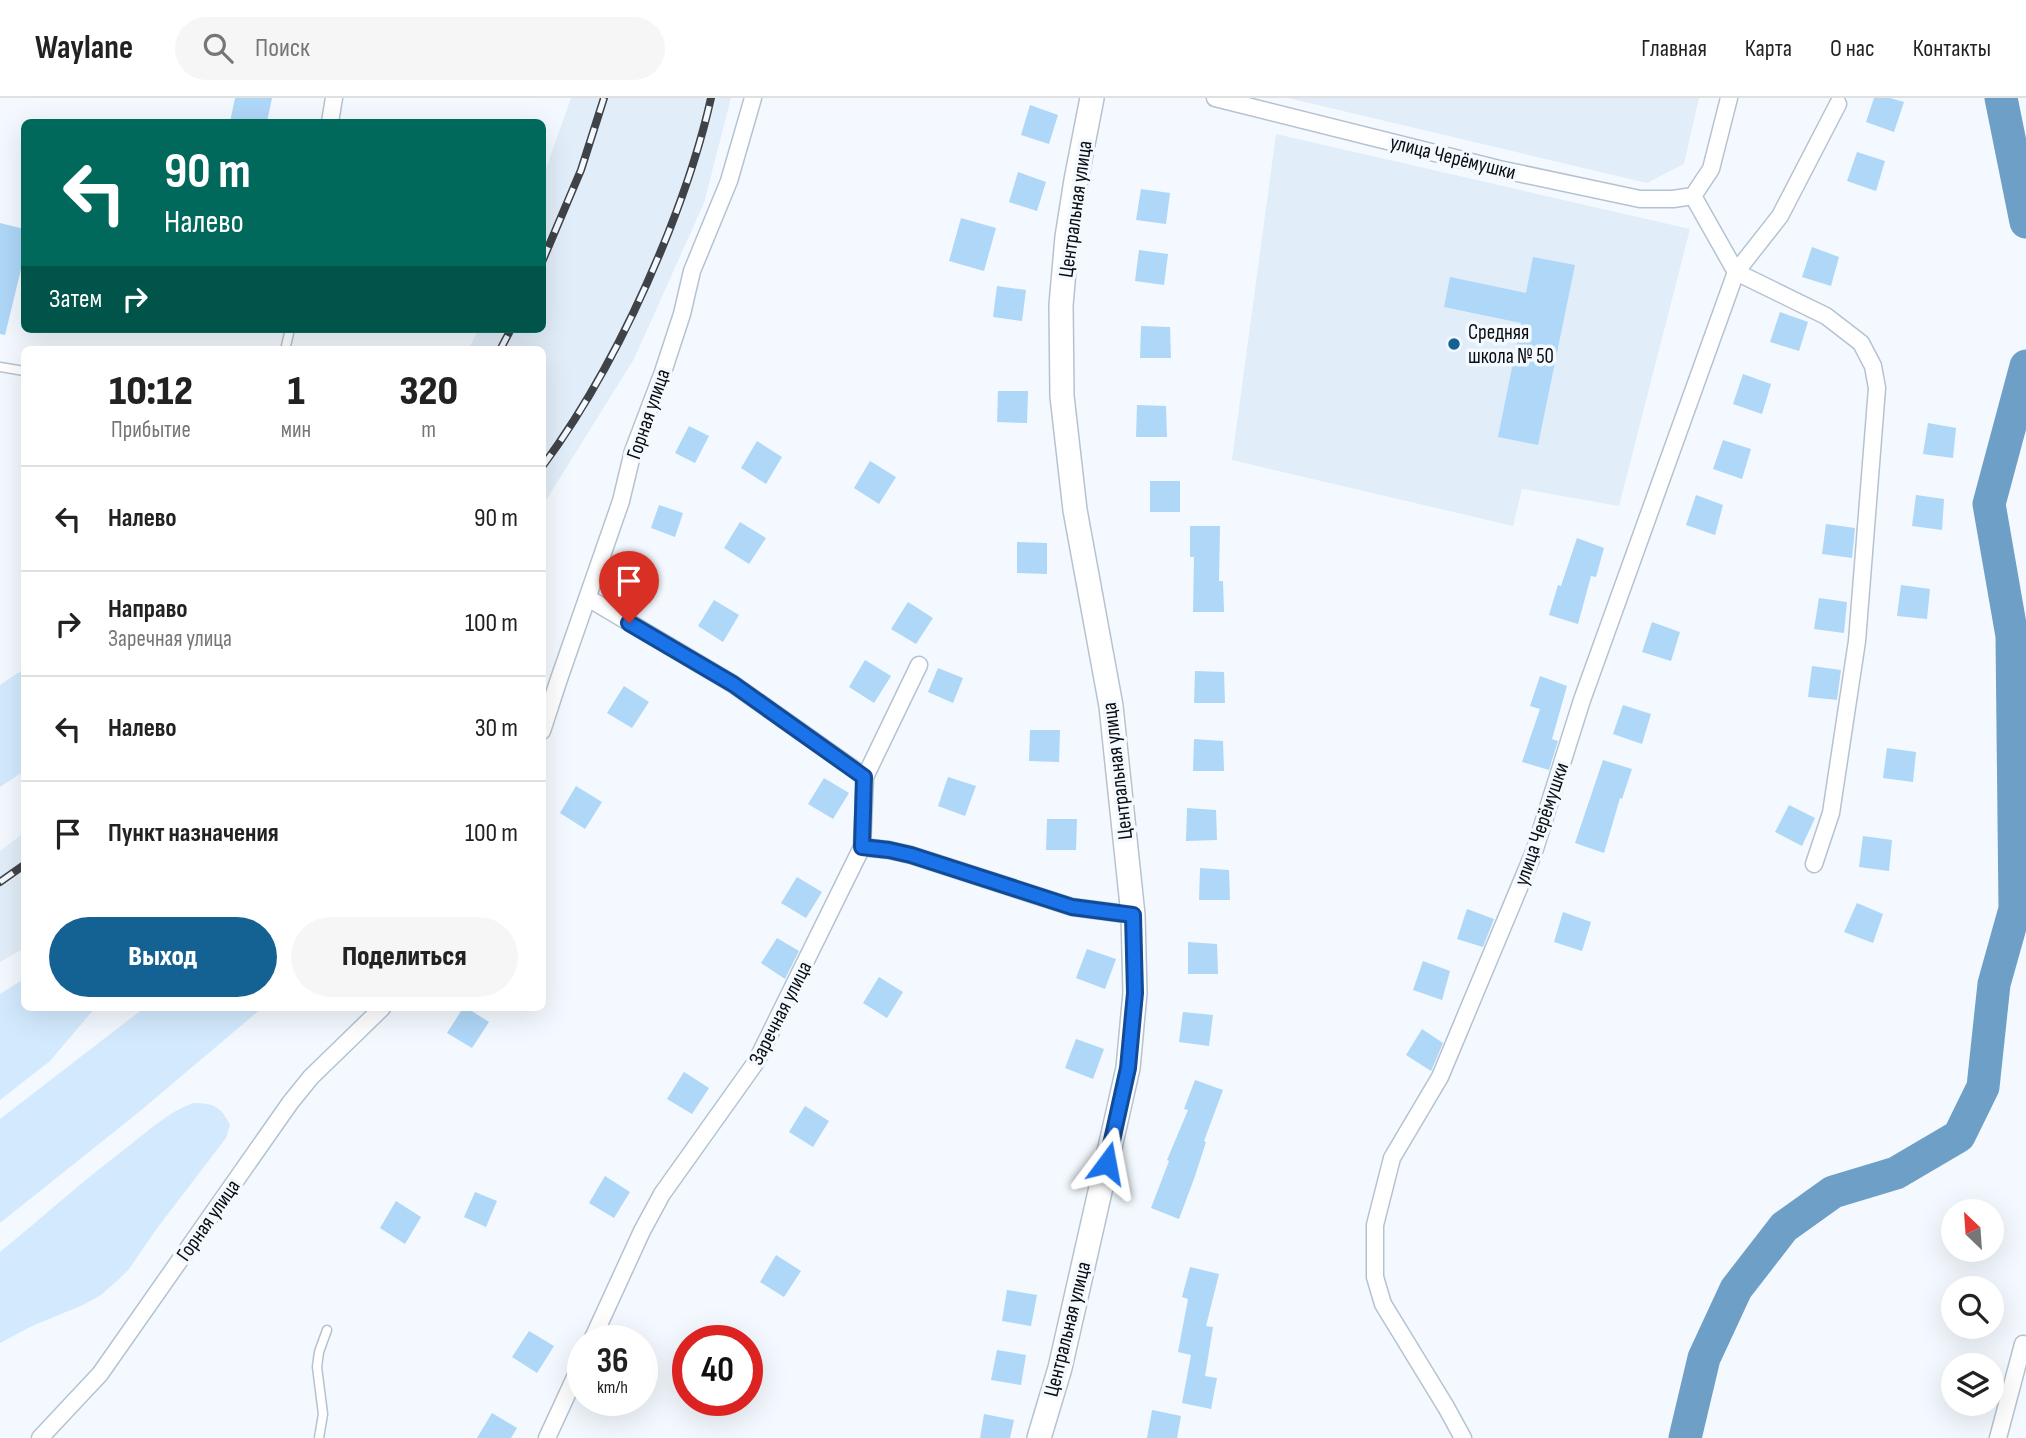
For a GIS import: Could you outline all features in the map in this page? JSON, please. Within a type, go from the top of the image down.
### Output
[{"type":"street","points":[[330,119],[334,98]]},
{"type":"street","name":"Горная улица","points":[[546,719],[621,501],[633,451],[682,314],[692,271],[729,181],[753,98]]},
{"type":"street","name":"Центральная улица","points":[[1039,1438],[1060,1368],[1128,1068],[1135,993],[1133,915],[1111,706],[1075,510],[1062,396],[1061,304],[1067,237],[1092,98]]},
{"type":"street","name":"улица Черёмушки","points":[[1215,98],[1499,169],[1640,200],[1693,196]]},
{"type":"street","points":[[1729,98],[1711,169],[1693,196],[1736,272],[1826,316],[1861,343],[1873,366],[1877,388],[1857,641],[1831,814],[1814,864]]},
{"type":"street","name":"улица Черёмушки","points":[[1463,1438],[1446,1406],[1393,1323],[1383,1304],[1375,1277],[1375,1225],[1392,1158],[1440,1077],[1534,852],[1582,700],[1736,272],[1780,216],[1838,104]]},
{"type":"street","points":[[588,598],[733,684],[864,777]]},
{"type":"street","name":"Заречная улица","points":[[599,1325],[662,1194],[756,1062],[862,847],[864,777],[919,665]]},
{"type":"street","points":[[862,847],[911,855],[1072,907],[1133,915]]},
{"type":"street","name":"Горная улица","points":[[40,1438],[100,1374],[290,1103],[311,1077],[379,1011]]},
{"type":"street","points":[[1998,1438],[2023,1344]]},
{"type":"street","points":[[547,1438],[567,1395]]},
{"type":"lane","points":[[0,367],[21,370]]},
{"type":"lane","points":[[319,1438],[323,1414],[317,1367],[327,1330]]},
{"type":"shaded area","points":[[571,98],[731,98],[704,203],[634,359],[546,500],[546,346],[470,346],[477,333],[546,333],[546,169]]},
{"type":"shaded area","points":[[1288,98],[1699,98],[1684,164],[1647,183]]},
{"type":"shaded area","name":"Средняя школа № 50","points":[[1276,134],[1690,229],[1619,506],[1522,489],[1513,526],[1232,460]]},
{"type":"shaded area","points":[[21,671],[21,773],[0,787],[0,685]]},
{"type":"shaded area","points":[[21,835],[21,950],[0,962],[0,851]]},
{"type":"shaded area","points":[[21,981],[21,1011],[92,1011],[50,1061],[0,1100],[0,994]]},
{"type":"shaded area","points":[[140,1011],[258,1011],[139,1112],[0,1223],[0,1119]]},
{"type":"shaded area","points":[[193,1103],[211,1105],[220,1110],[230,1125],[226,1138],[129,1269],[101,1295],[0,1343],[0,1252],[152,1127]]},
{"type":"building","points":[[235,98],[272,98],[268,119],[231,119]]},
{"type":"building","points":[[1874,98],[1890,98],[1904,102],[1894,132],[1866,122]]},
{"type":"building","points":[[1030,105],[1058,115],[1049,144],[1021,135]]},
{"type":"building","points":[[1857,152],[1885,161],[1876,191],[1847,181]]},
{"type":"building","points":[[1018,172],[1046,182],[1037,211],[1009,202]]},
{"type":"building","points":[[1141,189],[1170,193],[1166,224],[1136,220]]},
{"type":"building","points":[[961,218],[996,228],[984,271],[949,261]]},
{"type":"building","points":[[0,223],[21,228],[21,269],[5,335],[0,334]]},
{"type":"building","points":[[1812,247],[1839,257],[1831,286],[1802,277]]},
{"type":"building","points":[[1139,250],[1168,254],[1164,285],[1135,281]]},
{"type":"building","name":"Средняя школа № 50","points":[[1533,257],[1575,265],[1538,445],[1498,437],[1521,323],[1444,307],[1450,277],[1526,293]]},
{"type":"building","points":[[997,286],[1026,290],[1022,321],[993,317]]},
{"type":"building","points":[[1780,312],[1808,322],[1799,351],[1770,342]]},
{"type":"building","points":[[1141,326],[1170,327],[1171,358],[1140,358]]},
{"type":"building","points":[[1743,374],[1771,384],[1762,414],[1733,404]]},
{"type":"building","points":[[998,391],[1028,391],[1027,423],[997,422]]},
{"type":"building","points":[[1137,405],[1166,406],[1167,437],[1136,437]]},
{"type":"building","points":[[1928,423],[1956,428],[1953,458],[1923,454]]},
{"type":"building","points":[[689,426],[709,436],[695,463],[675,453]]},
{"type":"building","points":[[1723,440],[1751,449],[1742,479],[1713,469]]},
{"type":"building","points":[[757,441],[782,457],[766,484],[741,468]]},
{"type":"building","points":[[870,461],[896,477],[879,504],[854,488]]},
{"type":"building","points":[[1150,481],[1180,481],[1180,512],[1150,512]]},
{"type":"building","points":[[1696,495],[1723,505],[1715,535],[1686,525]]},
{"type":"building","points":[[1916,495],[1944,499],[1942,530],[1912,526]]},
{"type":"building","points":[[659,505],[683,513],[675,537],[651,528]]},
{"type":"building","points":[[740,522],[766,538],[749,564],[724,548]]},
{"type":"building","points":[[1826,524],[1855,528],[1852,558],[1822,554]]},
{"type":"building","points":[[1190,526],[1220,526],[1219,581],[1223,581],[1224,612],[1193,612],[1194,557],[1190,557]]},
{"type":"building","points":[[1577,538],[1604,548],[1596,577],[1591,576],[1578,624],[1549,615]]},
{"type":"building","points":[[1017,542],[1047,543],[1047,574],[1017,573]]},
{"type":"building","points":[[1901,585],[1930,589],[1927,619],[1897,616]]},
{"type":"building","points":[[1819,598],[1847,602],[1844,633],[1814,629]]},
{"type":"building","points":[[714,600],[739,615],[723,642],[698,626]]},
{"type":"building","points":[[908,602],[933,618],[916,644],[891,629]]},
{"type":"building","points":[[1652,622],[1680,632],[1671,661],[1642,652]]},
{"type":"building","points":[[865,660],[891,676],[874,703],[849,687]]},
{"type":"building","points":[[1812,666],[1841,670],[1837,700],[1808,697]]},
{"type":"building","points":[[938,668],[963,678],[953,703],[928,692]]},
{"type":"building","points":[[1195,671],[1224,672],[1225,703],[1194,703]]},
{"type":"building","points":[[1540,676],[1567,686],[1552,739],[1558,741],[1549,770],[1522,762],[1540,709],[1530,706]]},
{"type":"building","points":[[624,686],[649,702],[632,728],[607,713]]},
{"type":"building","points":[[1623,705],[1651,714],[1642,744],[1613,734]]},
{"type":"building","points":[[1030,730],[1060,730],[1059,762],[1029,761]]},
{"type":"building","points":[[1194,739],[1223,741],[1224,771],[1193,771]]},
{"type":"building","points":[[1887,748],[1916,752],[1913,782],[1883,778]]},
{"type":"building","points":[[1603,760],[1632,769],[1622,799],[1620,798],[1604,853],[1575,843]]},
{"type":"building","points":[[948,777],[976,786],[965,816],[938,806]]},
{"type":"building","points":[[824,778],[849,793],[833,819],[808,804]]},
{"type":"building","points":[[576,786],[602,802],[585,829],[560,813]]},
{"type":"building","points":[[1789,805],[1815,818],[1802,846],[1775,832]]},
{"type":"building","points":[[1187,808],[1216,810],[1217,840],[1186,841]]},
{"type":"building","points":[[1047,819],[1077,819],[1076,850],[1046,850]]},
{"type":"building","points":[[1863,836],[1892,840],[1889,871],[1859,867]]},
{"type":"building","points":[[1200,868],[1229,870],[1230,900],[1199,900]]},
{"type":"building","points":[[797,877],[822,892],[806,918],[781,903]]},
{"type":"building","points":[[1857,903],[1883,914],[1873,943],[1844,932]]},
{"type":"building","points":[[1467,909],[1494,919],[1483,947],[1457,939]]},
{"type":"building","points":[[1563,912],[1591,922],[1582,951],[1554,942]]},
{"type":"building","points":[[777,938],[799,951],[785,979],[761,963]]},
{"type":"building","points":[[1188,942],[1217,944],[1218,974],[1188,974]]},
{"type":"building","points":[[1087,949],[1116,959],[1105,989],[1076,978]]},
{"type":"building","points":[[1423,961],[1450,971],[1442,1000],[1413,990]]},
{"type":"building","points":[[879,977],[903,992],[887,1018],[863,1003]]},
{"type":"building","points":[[461,1011],[472,1011],[489,1022],[472,1048],[447,1033]]},
{"type":"building","points":[[1183,1012],[1213,1015],[1209,1046],[1179,1042]]},
{"type":"building","points":[[1422,1029],[1443,1043],[1431,1071],[1406,1055]]},
{"type":"building","points":[[1076,1039],[1104,1049],[1093,1079],[1065,1068]]},
{"type":"building","points":[[684,1072],[709,1088],[692,1114],[667,1099]]},
{"type":"building","points":[[1195,1080],[1223,1090],[1179,1219],[1151,1208],[1188,1110],[1184,1109]]},
{"type":"building","points":[[805,1106],[829,1121],[813,1147],[789,1132]]},
{"type":"building","points":[[605,1176],[630,1192],[614,1218],[589,1203]]},
{"type":"building","points":[[475,1192],[497,1201],[486,1227],[464,1217]]},
{"type":"building","points":[[396,1201],[421,1217],[405,1244],[380,1228]]},
{"type":"building","points":[[776,1255],[801,1271],[784,1297],[760,1282]]},
{"type":"building","points":[[1190,1267],[1219,1274],[1206,1326],[1213,1327],[1205,1376],[1217,1378],[1211,1409],[1182,1403],[1191,1355],[1178,1352],[1188,1299],[1182,1297]]},
{"type":"building","points":[[1007,1290],[1037,1295],[1031,1326],[1002,1321]]},
{"type":"building","points":[[529,1331],[554,1346],[537,1373],[512,1357]]},
{"type":"building","points":[[997,1350],[1026,1355],[1021,1385],[991,1380]]},
{"type":"building","points":[[1152,1410],[1181,1416],[1177,1438],[1147,1438]]},
{"type":"building","points":[[492,1413],[517,1428],[511,1438],[477,1438]]},
{"type":"building","points":[[984,1414],[1014,1420],[1010,1438],[980,1438]]},
{"type":"waterway","points":[[2001,98],[2026,222]]},
{"type":"waterway","points":[[1685,1438],[1704,1358],[1736,1289],[1784,1227],[1833,1192],[1896,1173],[1959,1136],[1983,1087],[1994,984],[2015,909],[2012,636],[1989,504],[2026,366]]},
{"type":"railway","points":[[546,253],[581,170],[604,98]]},
{"type":"railway","points":[[546,461],[597,383],[643,293],[687,182],[711,98]]},
{"type":"railway","points":[[502,346],[509,333]]},
{"type":"railway","points":[[0,882],[21,867]]},
{"type":"place","name":"Средняя школа № 50","points":[[1454,344]]},
{"type":"route","points":[[629,623],[733,684],[864,777],[862,847],[911,855],[1072,907],[1133,915],[1135,993],[1128,1068],[1107,1163]]}]
